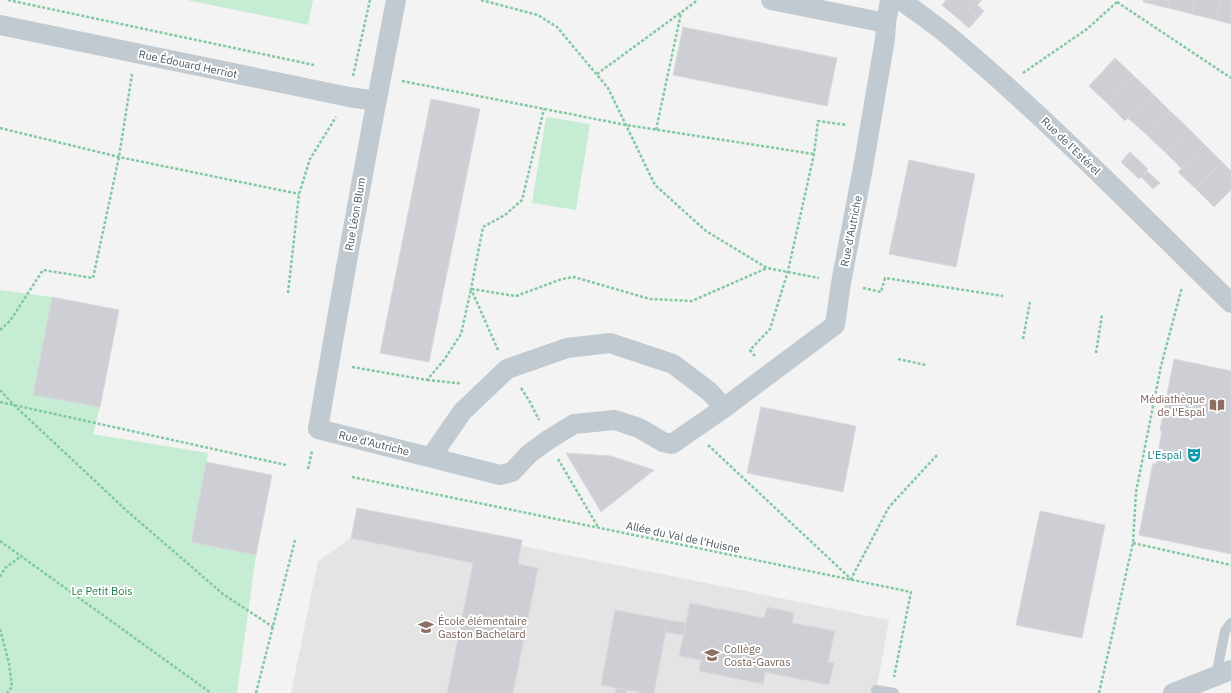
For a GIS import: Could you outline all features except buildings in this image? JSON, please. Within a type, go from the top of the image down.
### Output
[{"type":"street","name":"Rue Léon Blum","points":[[318,429],[376,101],[396,0]]},
{"type":"street","points":[[771,0],[886,23]]},
{"type":"street","name":"Rue d'Autriche","points":[[318,429],[500,474],[512,472],[529,454],[574,424],[615,420],[639,428],[663,442],[672,444],[724,408],[835,325],[841,283],[870,128],[890,0]]},
{"type":"street","name":"Rue de l'Estérel","points":[[901,0],[955,41],[1053,128],[1231,303]]},
{"type":"street","name":"Rue Édouard Herriot","points":[[0,25],[348,97],[376,101]]},
{"type":"street","points":[[431,457],[462,412],[507,369],[567,348],[610,343],[673,364],[710,392],[724,408]]},
{"type":"street","points":[[1173,693],[1223,673]]},
{"type":"lane","points":[[1223,673],[1225,631],[1231,623]]},
{"type":"lane","points":[[876,690],[893,693]]},
{"type":"path","points":[[8,0],[316,65]]},
{"type":"path","points":[[288,293],[299,194],[310,158],[348,97],[370,0]]},
{"type":"path","points":[[482,0],[538,15],[557,27],[608,88],[655,185],[706,231],[767,268],[788,271],[881,292],[884,278],[1003,296]]},
{"type":"path","points":[[596,74],[698,0]]},
{"type":"path","points":[[1005,85],[1088,29],[1117,1],[1231,78]]},
{"type":"path","points":[[656,130],[681,12]]},
{"type":"path","points":[[0,330],[10,322],[43,270],[93,278],[119,157],[140,28]]},
{"type":"path","points":[[346,72],[381,77],[626,125],[814,154]]},
{"type":"path","points":[[427,380],[444,360],[461,334],[483,227],[505,214],[522,200],[544,109]]},
{"type":"path","points":[[771,373],[750,350],[770,329],[788,271],[814,154],[818,121],[870,128]]},
{"type":"path","points":[[0,128],[119,157],[299,194]]},
{"type":"path","points":[[1099,693],[1133,543],[1136,492],[1161,366],[1188,261]]},
{"type":"path","points":[[471,290],[516,296],[562,279],[574,277],[650,299],[692,301],[767,268]]},
{"type":"path","points":[[471,290],[507,369],[530,402],[548,440],[598,528]]},
{"type":"path","points":[[1023,339],[1030,302]]},
{"type":"path","points":[[1096,353],[1102,315]]},
{"type":"path","points":[[898,359],[926,366]]},
{"type":"path","points":[[329,362],[427,380],[458,383],[477,397]]},
{"type":"path","points":[[0,390],[14,405],[127,511],[223,594],[273,627]]},
{"type":"path","points":[[0,402],[286,465]]},
{"type":"path","points":[[692,430],[850,579],[889,507],[938,454]]},
{"type":"path","name":"Allée du Val de l'Huisne","points":[[352,477],[911,592],[893,693]]},
{"type":"path","points":[[256,693],[295,540]]},
{"type":"path","points":[[0,541],[211,693]]},
{"type":"path","points":[[1133,543],[1231,565]]},
{"type":"path","points":[[0,577],[5,568],[21,556]]},
{"type":"path","points":[[0,629],[9,663],[12,687],[7,693]]},
{"type":"shaded area","points":[[357,508],[522,540],[522,546],[889,620],[876,693],[291,693],[318,561],[351,538]]},
{"type":"green space","points":[[187,0],[313,0],[308,25]]},
{"type":"green space","points":[[546,117],[590,124],[576,210],[532,203]]},
{"type":"green space","name":"Le Petit Bois","points":[[0,290],[52,297],[33,395],[100,407],[93,434],[208,453],[191,542],[256,555],[237,693],[0,693]]},
{"type":"place","name":"Médiathèque de l'Espal","points":[[1217,405]]},
{"type":"place","name":"L'Espal","points":[[1194,455]]},
{"type":"place","name":"École élémentaire Gaston Bachelard","points":[[426,627]]},
{"type":"place","name":"Collège Costa-Gavras","points":[[712,655]]}]
